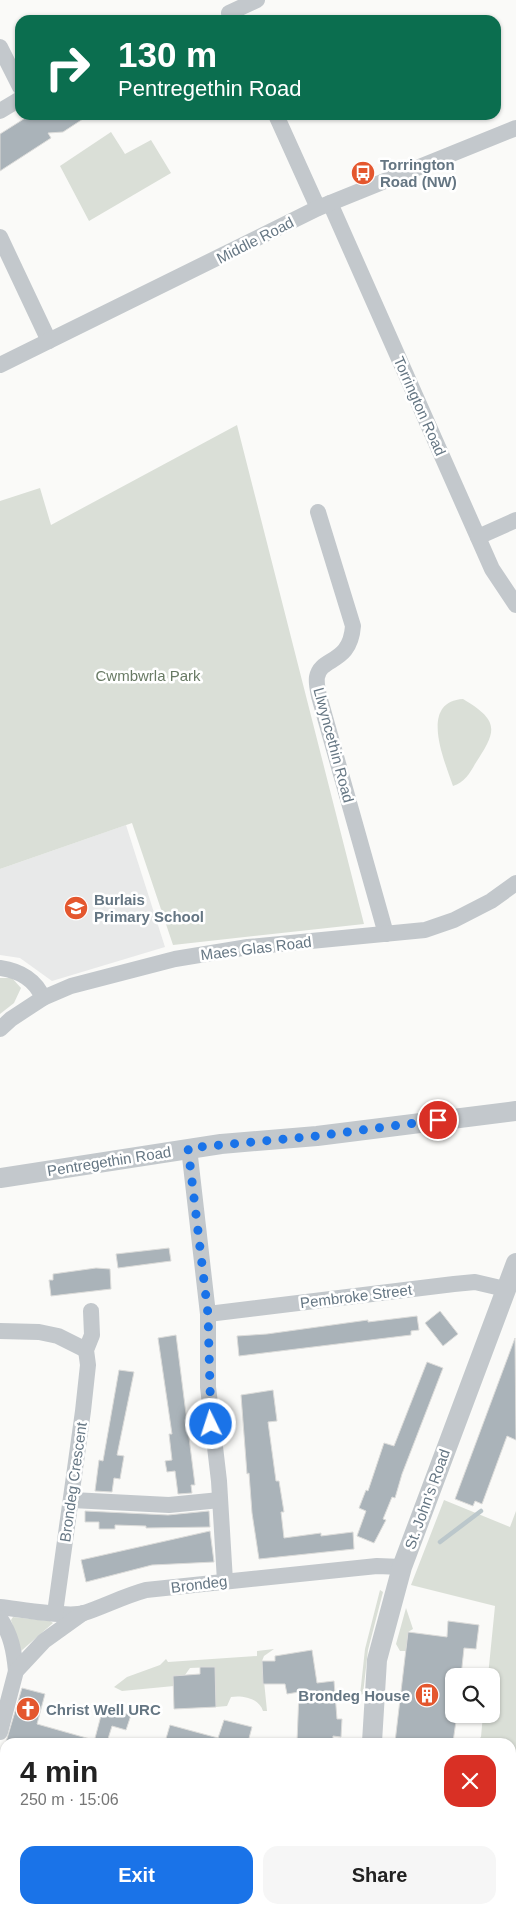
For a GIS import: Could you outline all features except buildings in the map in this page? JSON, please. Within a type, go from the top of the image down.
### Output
[{"type":"street","points":[[229,11],[257,0]]},
{"type":"street","points":[[0,48],[15,77]]},
{"type":"street","points":[[0,111],[15,102]]},
{"type":"street","name":"Torrington Road","points":[[279,120],[324,205],[492,569],[516,605]]},
{"type":"street","name":"Middle Road","points":[[0,365],[324,205],[516,128]]},
{"type":"street","points":[[0,237],[49,341]]},
{"type":"street","name":"Llwyncethin Road","points":[[318,512],[353,626],[352,640],[344,654],[319,671],[317,678],[319,696],[386,934]]},
{"type":"street","points":[[478,536],[516,520]]},
{"type":"street","name":"Maes Glas Road","points":[[0,1029],[11,1019],[43,998],[71,986],[175,959],[248,948],[425,930],[454,920],[491,901],[516,883]]},
{"type":"street","points":[[0,968],[15,970],[30,979],[43,998]]},
{"type":"street","name":"Pentregethin Road","points":[[0,1178],[188,1148],[317,1136],[516,1111]]},
{"type":"street","points":[[188,1148],[208,1314],[208,1387],[220,1500],[225,1581]]},
{"type":"street","name":"St. John's Road","points":[[372,1738],[377,1660],[402,1567],[516,1263]]},
{"type":"street","name":"Pembroke Street","points":[[208,1314],[475,1282],[505,1289]]},
{"type":"street","name":"Brondeg Crescent","points":[[56,1613],[88,1365],[86,1350],[92,1335],[91,1311]]},
{"type":"street","points":[[0,1331],[39,1332],[58,1336],[86,1350]]},
{"type":"street","points":[[72,1500],[169,1505],[220,1500]]},
{"type":"street","name":"Brondeg","points":[[0,1607],[83,1614],[122,1596],[146,1590],[377,1566],[402,1567]]},
{"type":"street","points":[[16,1671],[44,1641],[83,1614]]},
{"type":"street","points":[[0,1618],[11,1639],[16,1671],[0,1732]]},
{"type":"shaded area","name":"Burlais Primary School","points":[[126,825],[165,947],[52,981],[20,958],[0,955],[0,869]]},
{"type":"green space","points":[[111,132],[125,154],[151,140],[171,173],[89,221],[60,166]]},
{"type":"green space","name":"Cwmbwrla Park","points":[[237,425],[364,924],[173,945],[132,823],[0,869],[0,501],[40,488],[51,525]]},
{"type":"green space","points":[[463,699],[484,714],[491,727],[491,735],[469,774],[460,783],[453,786],[441,749],[438,722],[441,710],[449,703]]},
{"type":"green space","points":[[0,978],[12,978],[21,988],[14,1003],[0,1014]]},
{"type":"green space","points":[[444,1500],[510,1527],[516,1511],[516,1738],[480,1738],[482,1723],[500,1723],[500,1668],[489,1668],[495,1606],[411,1585]]},
{"type":"green space","points":[[380,1590],[383,1592],[368,1650],[363,1694],[360,1695],[365,1649]]},
{"type":"green space","points":[[406,1608],[413,1629],[408,1632],[406,1651],[400,1651],[396,1644]]},
{"type":"green space","points":[[13,1617],[50,1621],[53,1623],[21,1651],[11,1620]]},
{"type":"green space","points":[[274,1649],[264,1656],[262,1661],[267,1711],[263,1711],[254,1700],[240,1697],[231,1697],[227,1706],[216,1707],[215,1667],[190,1668],[185,1675],[174,1676],[174,1686],[122,1691],[114,1687],[127,1677],[160,1665],[166,1659],[168,1662],[257,1656],[257,1651]]},
{"type":"waterway","points":[[440,1542],[481,1511]]},
{"type":"place","name":"Torrington Road (NW)","points":[[363,173]]},
{"type":"place","name":"Burlais Primary School","points":[[76,908]]},
{"type":"place","name":"Brondeg House","points":[[427,1695]]},
{"type":"place","name":"Christ Well URC","points":[[28,1709]]},
{"type":"route","points":[[211,1424],[208,1387],[208,1314],[188,1148],[317,1136],[438,1120]]}]
